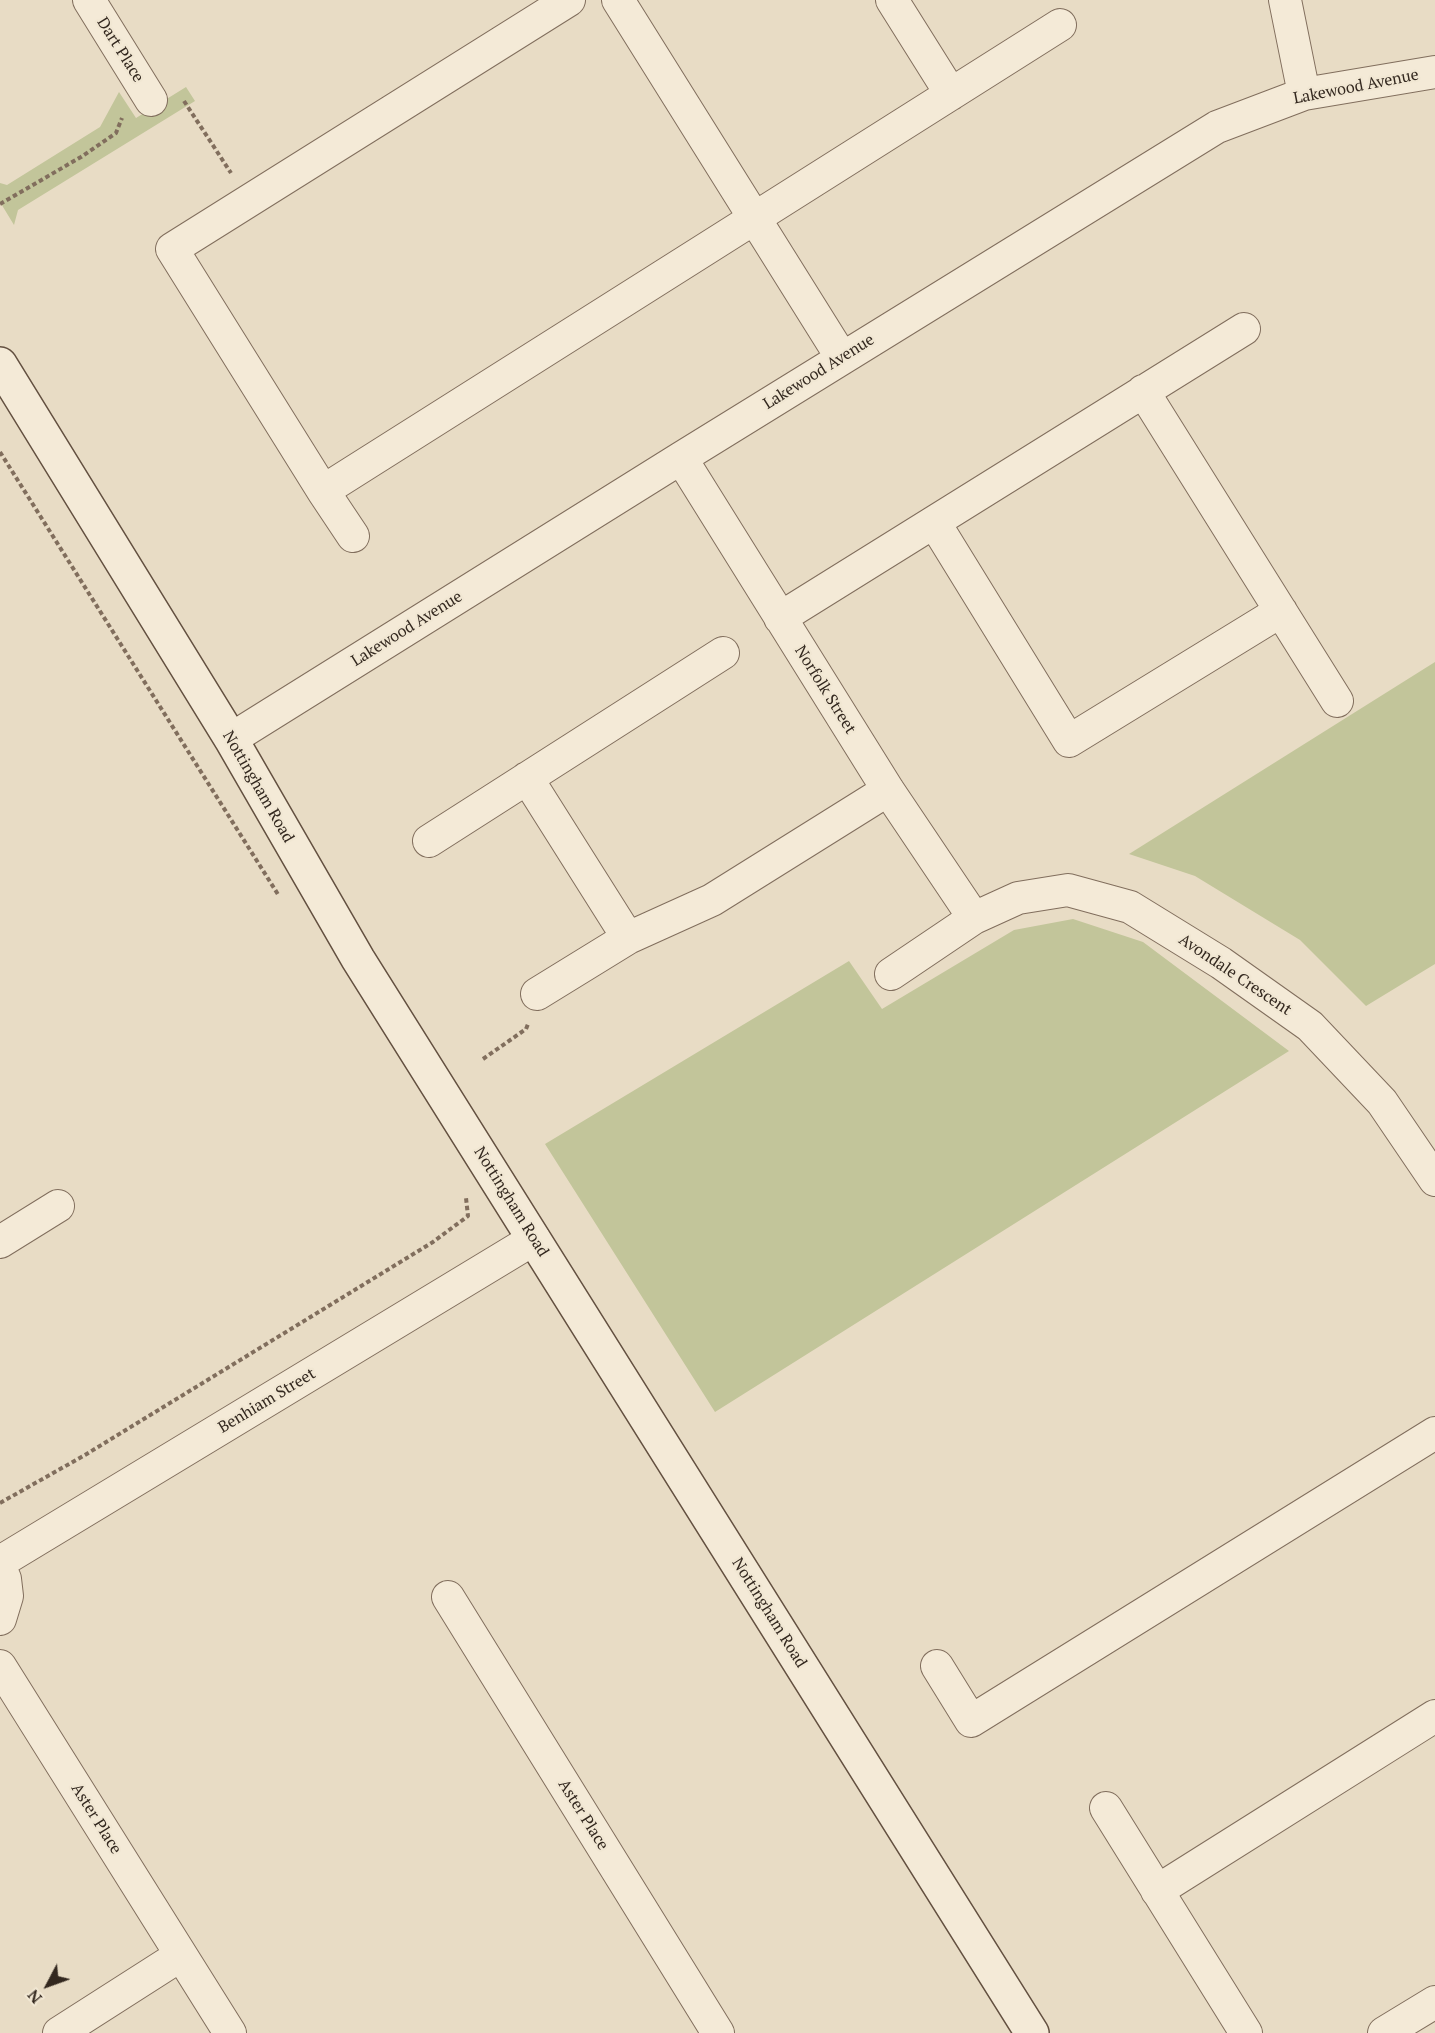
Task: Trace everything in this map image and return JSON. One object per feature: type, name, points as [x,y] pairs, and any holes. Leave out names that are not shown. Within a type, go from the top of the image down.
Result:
[{"type":"street","points":[[353,536],[171,249],[569,0]]},
{"type":"street","points":[[618,0],[842,358]]},
{"type":"street","points":[[892,0],[951,94]]},
{"type":"street","points":[[1285,0],[1304,94]]},
{"type":"street","name":"Dart Place","points":[[93,2],[151,99]]},
{"type":"street","points":[[323,491],[1060,25]]},
{"type":"street","name":"Lakewood Avenue","points":[[231,739],[1217,127],[1304,94],[1435,72]]},
{"type":"street","points":[[780,618],[1244,329]]},
{"type":"street","name":"Nottingham Road","points":[[0,364],[231,739],[358,959],[1032,2033]]},
{"type":"street","points":[[1143,391],[1337,701]]},
{"type":"street","name":"Norfolk Street","points":[[681,458],[888,790],[974,918]]},
{"type":"street","points":[[934,522],[1069,741],[1281,612]]},
{"type":"street","points":[[429,841],[723,653]]},
{"type":"street","points":[[527,778],[628,938]]},
{"type":"street","points":[[537,994],[628,938],[712,900],[888,790]]},
{"type":"street","name":"Avondale Crescent","points":[[891,974],[974,918],[1018,898],[1068,890],[1130,907],[1221,963],[1310,1026],[1382,1102],[1435,1180]]},
{"type":"street","points":[[0,1242],[58,1206]]},
{"type":"street","name":"Benhiam Street","points":[[0,1562],[534,1239]]},
{"type":"street","points":[[937,1666],[971,1721],[1435,1432]]},
{"type":"street","points":[[0,1567],[5,1579],[7,1596],[0,1619]]},
{"type":"street","name":"Aster Place","points":[[448,1597],[718,2033]]},
{"type":"street","name":"Aster Place","points":[[0,1666],[230,2033]]},
{"type":"street","points":[[1157,1891],[1435,1716]]},
{"type":"street","points":[[1106,1808],[1245,2033]]},
{"type":"street","points":[[59,2033],[181,1955]]},
{"type":"street","points":[[1384,2033],[1435,2002]]},
{"type":"path","points":[[0,204],[81,157],[117,133],[126,108],[135,100],[151,99],[173,85],[249,200]]},
{"type":"path","points":[[0,452],[282,902]]},
{"type":"path","points":[[483,1059],[526,1029],[537,994]]},
{"type":"path","points":[[0,1503],[86,1455],[433,1242],[468,1216],[465,1196]]},
{"type":"green space","points":[[186,87],[195,101],[18,210],[14,225],[0,202],[0,183],[7,185],[100,127],[119,92],[136,118]]},
{"type":"green space","points":[[1435,662],[1435,964],[1366,1006],[1300,940],[1195,876],[1129,854]]},
{"type":"green space","points":[[1073,919],[1143,942],[1289,1051],[715,1412],[545,1144],[849,961],[882,1009],[1014,930]]}]
